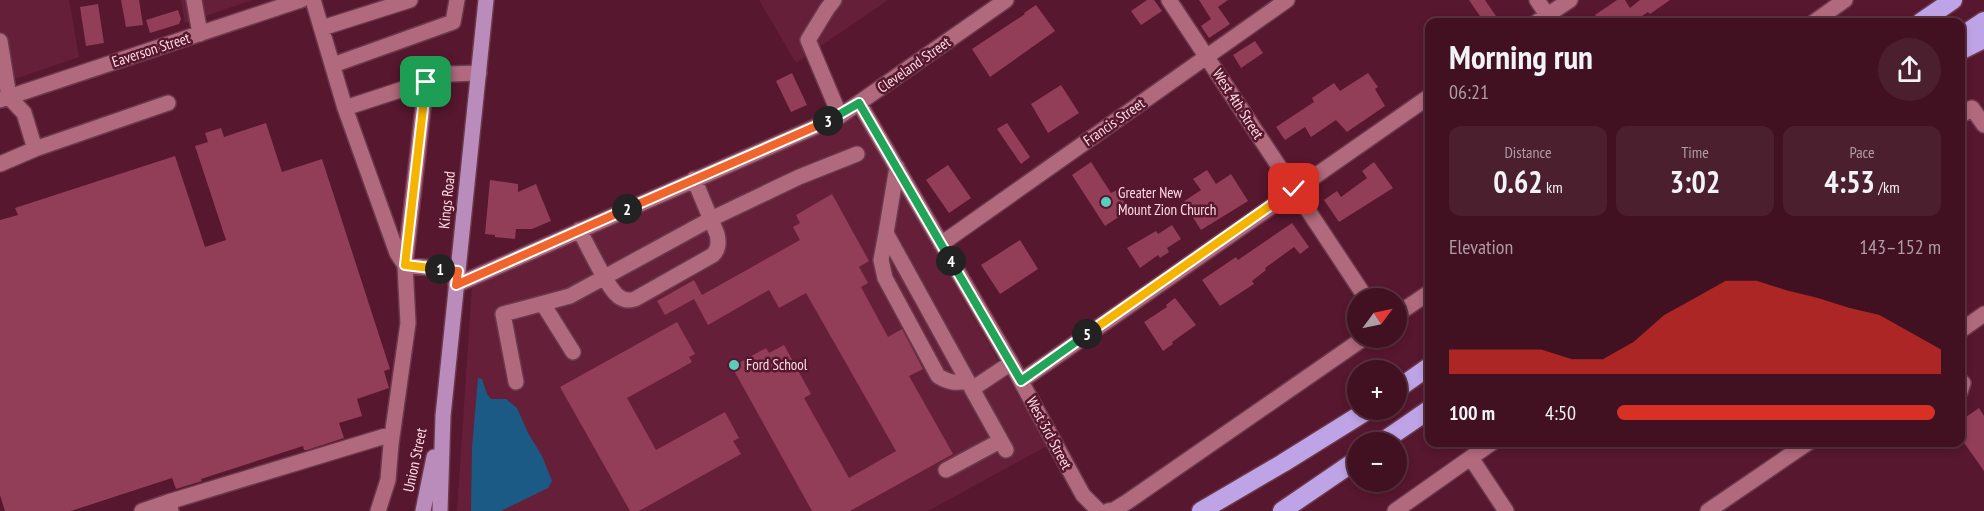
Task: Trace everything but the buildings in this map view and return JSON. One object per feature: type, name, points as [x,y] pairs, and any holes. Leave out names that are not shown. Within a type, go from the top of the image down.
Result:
[{"type":"highway","points":[[1927,18],[1953,0]]},
{"type":"highway","points":[[1965,34],[1984,21]]},
{"type":"highway","points":[[1965,48],[1984,39]]},
{"type":"highway","points":[[1407,382],[1425,370]]},
{"type":"highway","points":[[1397,432],[1425,412]]},
{"type":"highway","points":[[1201,511],[1352,420]]},
{"type":"highway","points":[[1282,511],[1347,467]]},
{"type":"main road","name":"Kings Road","points":[[440,511],[443,416],[486,0]]},
{"type":"main road","name":"Union Street","points":[[423,511],[443,416]]},
{"type":"street","points":[[194,0],[200,34]]},
{"type":"street","name":"Eaverson Street","points":[[5,98],[301,0]]},
{"type":"street","points":[[313,0],[345,108],[397,253],[405,265],[457,278]]},
{"type":"street","points":[[322,28],[410,0]]},
{"type":"street","points":[[333,65],[453,22],[457,0]]},
{"type":"street","name":"Cleveland Street","points":[[457,278],[579,230],[840,116],[1006,0]]},
{"type":"street","name":"West 4th Street","points":[[1169,0],[1359,288]]},
{"type":"street","name":"Francis Street","points":[[941,244],[1287,0]]},
{"type":"street","points":[[1536,0],[1544,18]]},
{"type":"street","points":[[1548,18],[1570,0]]},
{"type":"street","points":[[1820,18],[1845,0]]},
{"type":"street","points":[[828,3],[808,40],[840,116]]},
{"type":"street","points":[[0,41],[5,98],[24,113],[35,149]]},
{"type":"street","points":[[345,108],[449,74],[479,73]]},
{"type":"street","points":[[378,511],[388,480],[392,434],[408,323],[405,265],[426,82]]},
{"type":"street","points":[[1021,381],[1425,99]]},
{"type":"street","points":[[0,164],[35,149],[168,103]]},
{"type":"street","name":"West 3rd Street","points":[[859,103],[1011,363],[1083,495],[1099,511]]},
{"type":"street","points":[[1966,112],[1984,125]]},
{"type":"street","points":[[516,382],[503,314],[570,297],[711,219],[799,177],[857,154]]},
{"type":"street","points":[[897,167],[881,260],[885,278],[938,376],[948,382],[969,385],[1011,363]]},
{"type":"street","points":[[579,230],[604,277],[616,294],[630,301],[635,299],[717,251],[719,242],[694,179]]},
{"type":"street","points":[[886,233],[1003,445],[946,470]]},
{"type":"street","points":[[1407,308],[1425,295]]},
{"type":"street","points":[[543,304],[573,352]]},
{"type":"street","points":[[1965,327],[1984,314]]},
{"type":"street","points":[[1108,511],[1127,502],[1350,348]]},
{"type":"street","points":[[142,511],[170,507],[392,434]]},
{"type":"street","points":[[1395,511],[1486,447]]},
{"type":"street","points":[[1708,511],[1802,447]]},
{"type":"street","points":[[1472,458],[1506,511]]},
{"type":"shaded area","points":[[0,0],[69,0],[79,57],[0,84]]},
{"type":"shaded area","points":[[181,0],[253,0],[185,23]]},
{"type":"shaded area","points":[[759,0],[888,0],[796,63]]},
{"type":"shaded area","name":"Ford School","points":[[855,117],[871,139],[1047,446],[928,511],[457,511],[472,285]]},
{"type":"water","points":[[478,378],[482,379],[491,399],[506,399],[517,408],[552,481],[548,488],[501,511],[471,511],[472,448]]},
{"type":"place","name":"Greater New Mount Zion Church","points":[[1106,202]]},
{"type":"place","name":"Ford School","points":[[734,365]]},
{"type":"route","points":[[426,82],[405,265],[458,271],[456,285],[810,130],[840,116],[859,103],[1021,381],[1294,189]]}]
